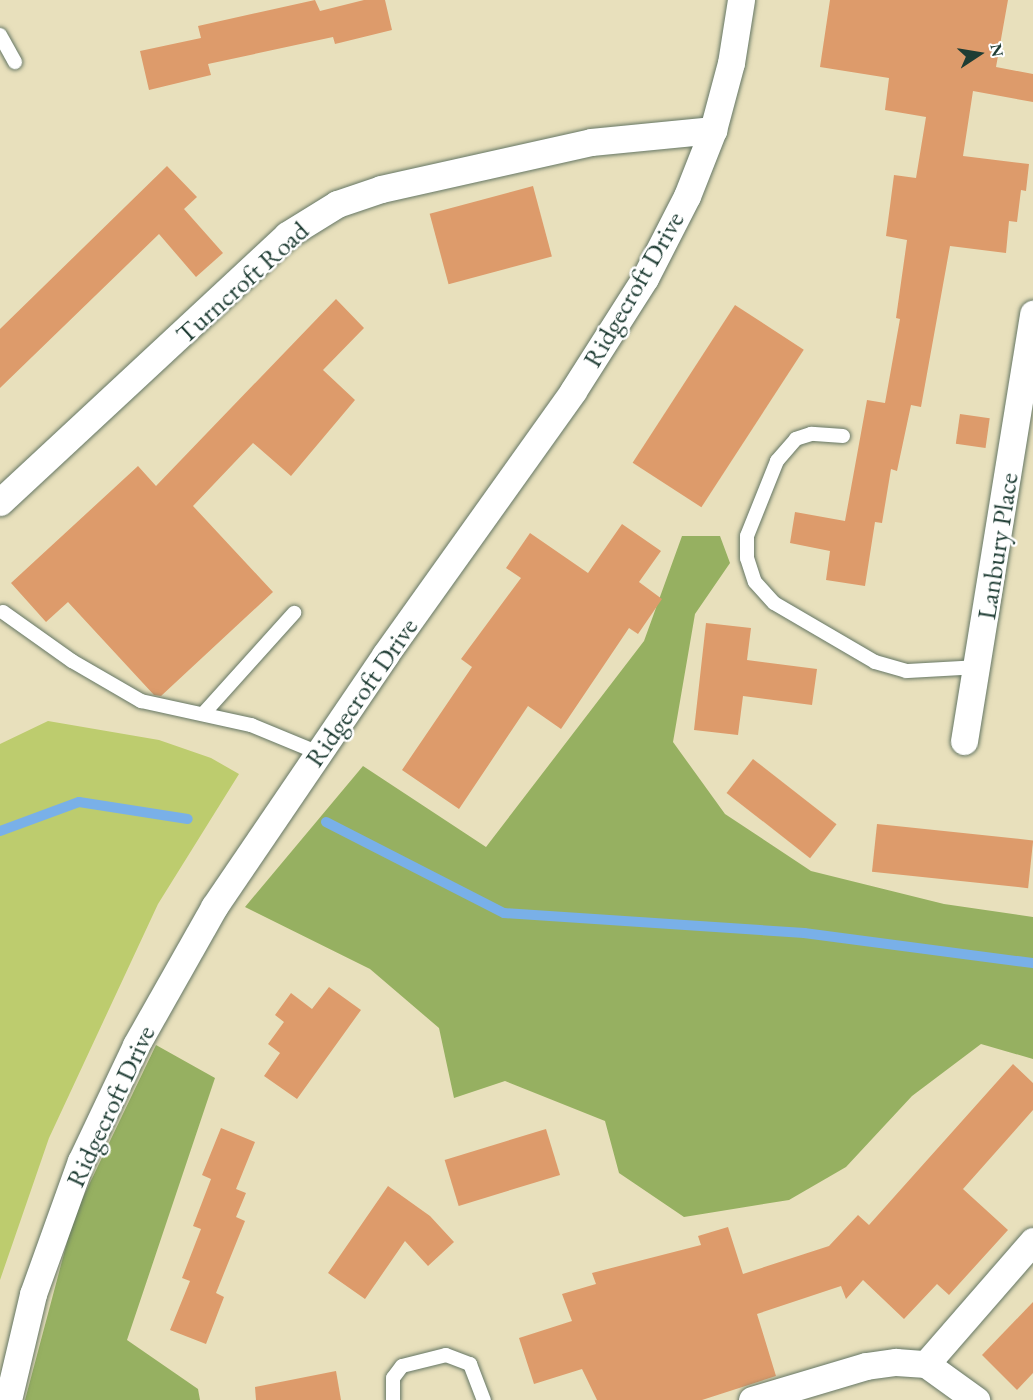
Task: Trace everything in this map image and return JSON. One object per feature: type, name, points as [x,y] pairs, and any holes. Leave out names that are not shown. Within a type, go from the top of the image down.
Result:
[{"type":"street","name":"Ridgecroft Drive","points":[[8,1400],[33,1294],[81,1161],[136,1045],[214,907],[573,391],[633,297],[687,196],[713,130],[732,63],[741,0]]},
{"type":"street","name":"Turncroft Road","points":[[0,502],[287,235],[336,204],[381,189],[591,142],[713,130]]},
{"type":"street","name":"Lanbury Place","points":[[964,741],[1033,314]]},
{"type":"street","points":[[926,1364],[1033,1241]]},
{"type":"street","points":[[752,1400],[866,1366],[926,1364],[976,1400]]},
{"type":"lane","points":[[0,35],[15,62]]},
{"type":"lane","points":[[843,436],[811,434],[796,439],[777,461],[747,536],[747,558],[755,582],[774,603],[875,662],[906,671],[977,667]]},
{"type":"lane","points":[[3,612],[72,661],[141,700],[251,725],[319,753]]},
{"type":"lane","points":[[204,713],[294,613]]},
{"type":"lane","points":[[393,1400],[393,1378],[402,1366],[446,1355],[470,1364],[484,1400]]},
{"type":"green space","points":[[682,536],[720,536],[730,563],[695,614],[673,742],[725,814],[811,871],[944,904],[1033,917],[1033,1059],[981,1044],[912,1096],[846,1167],[789,1200],[684,1217],[619,1173],[605,1121],[505,1081],[454,1098],[439,1028],[370,969],[245,907],[363,766],[486,847],[644,641]]},
{"type":"green space","points":[[48,721],[159,740],[211,758],[239,774],[158,904],[49,1138],[0,1280],[0,744]]},
{"type":"green space","points":[[156,1045],[215,1078],[127,1340],[198,1389],[200,1400],[25,1400],[74,1216]]},
{"type":"building","points":[[315,0],[320,11],[364,0],[385,0],[392,30],[335,44],[333,37],[208,64],[211,75],[149,90],[140,51],[201,38],[198,26]]},
{"type":"building","points":[[830,0],[1008,0],[996,67],[1033,74],[1033,102],[973,91],[963,156],[1029,164],[1026,191],[1021,190],[1017,222],[1009,221],[1006,253],[950,246],[921,407],[911,405],[897,471],[891,469],[882,523],[875,522],[865,586],[826,580],[830,551],[790,543],[795,512],[845,521],[867,400],[885,403],[900,319],[896,318],[907,240],[886,236],[894,175],[916,178],[926,117],[885,110],[889,78],[820,67]]},
{"type":"building","points":[[167,166],[197,197],[184,209],[223,253],[196,277],[159,234],[0,388],[0,329]]},
{"type":"building","points":[[533,186],[552,257],[449,284],[430,214]]},
{"type":"building","points":[[336,299],[364,328],[323,370],[355,400],[291,476],[253,443],[193,506],[273,592],[161,696],[154,695],[68,602],[46,622],[11,583],[138,466],[156,486]]},
{"type":"building","points":[[735,305],[804,350],[701,507],[633,463]]},
{"type":"building","points":[[960,414],[990,418],[986,448],[956,444]]},
{"type":"building","points":[[622,524],[661,551],[639,582],[662,599],[638,634],[629,628],[561,729],[528,706],[459,809],[402,770],[472,667],[461,659],[521,578],[506,568],[530,533],[588,573]]},
{"type":"building","points":[[706,623],[751,628],[747,660],[817,669],[812,705],[743,696],[738,735],[694,730]]},
{"type":"building","points":[[753,759],[837,824],[810,858],[727,793]]},
{"type":"building","points":[[877,824],[1033,840],[1028,888],[872,872]]},
{"type":"building","points":[[329,987],[361,1010],[297,1099],[264,1076],[280,1053],[268,1044],[284,1022],[275,1015],[291,993],[312,1009]]},
{"type":"building","points":[[1013,1064],[1033,1083],[1033,1110],[963,1189],[1008,1230],[949,1295],[937,1284],[904,1319],[863,1280],[846,1299],[841,1286],[757,1314],[776,1376],[702,1400],[597,1400],[582,1369],[534,1384],[519,1338],[572,1321],[562,1294],[596,1284],[592,1273],[701,1245],[698,1236],[728,1227],[743,1274],[829,1246],[858,1215],[869,1225]]},
{"type":"building","points":[[221,1128],[255,1142],[236,1189],[246,1193],[236,1217],[245,1221],[216,1293],[224,1297],[206,1344],[170,1330],[190,1281],[182,1278],[201,1229],[193,1226],[211,1179],[202,1175]]},
{"type":"building","points":[[546,1129],[560,1175],[459,1206],[445,1160]]},
{"type":"building","points":[[388,1186],[430,1216],[454,1242],[428,1266],[405,1241],[365,1299],[328,1273]]},
{"type":"building","points":[[1033,1302],[1033,1373],[1017,1390],[982,1355]]},
{"type":"building","points":[[336,1371],[341,1400],[256,1400],[255,1387]]},
{"type":"waterway","points":[[0,831],[79,802],[188,819]]},
{"type":"waterway","points":[[326,822],[504,913],[804,933],[1033,963]]}]
